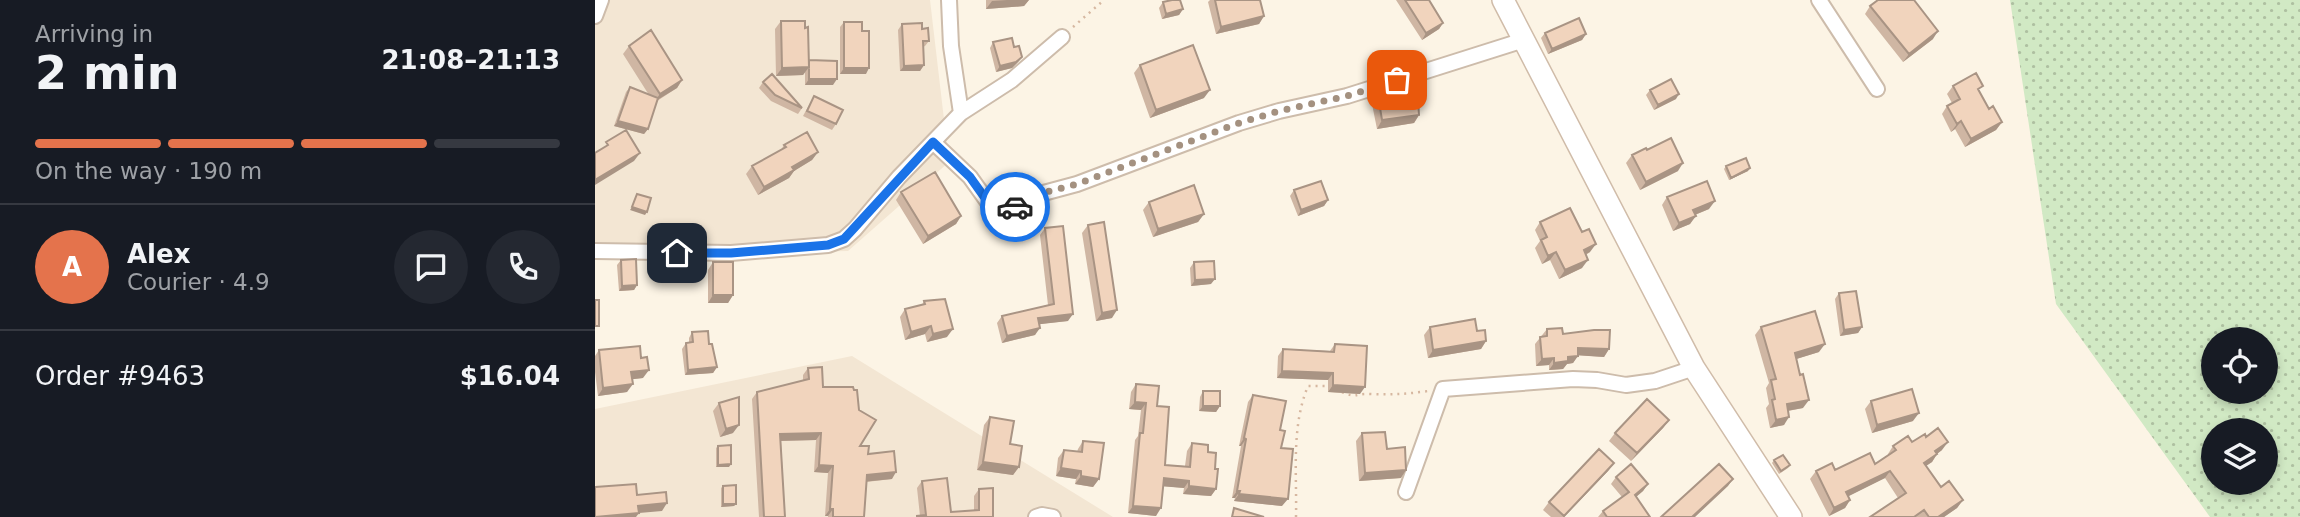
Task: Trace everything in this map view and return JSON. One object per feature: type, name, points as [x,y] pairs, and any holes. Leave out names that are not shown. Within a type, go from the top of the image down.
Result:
[{"type":"street","points":[[595,16],[601,0]]},
{"type":"street","points":[[949,0],[951,46],[961,113]]},
{"type":"street","points":[[1503,0],[1695,368],[1791,517]]},
{"type":"street","points":[[1819,0],[1877,89]]},
{"type":"street","points":[[595,251],[731,253],[828,245],[844,239],[961,113],[1012,80],[1062,37]]},
{"type":"street","points":[[933,142],[970,177],[990,205],[999,209],[1010,209],[1035,195],[1077,184],[1239,123],[1347,96],[1524,40]]},
{"type":"street","points":[[1406,492],[1443,389],[1573,379],[1626,385],[1655,381],[1695,368]]},
{"type":"street","points":[[1036,517],[1053,517]]},
{"type":"path","points":[[1062,37],[1104,0]]},
{"type":"path","points":[[1296,517],[1297,422],[1308,386],[1326,385],[1353,397],[1366,394],[1404,395],[1443,389]]},
{"type":"shaded area","points":[[595,0],[930,0],[949,162],[848,251],[595,257]]},
{"type":"shaded area","points":[[852,356],[1113,517],[595,517],[595,409]]},
{"type":"green space","points":[[2010,0],[2300,0],[2300,517],[2210,517],[2056,304]]},
{"type":"building","points":[[1180,0],[1183,9],[1166,14],[1163,2]]},
{"type":"building","points":[[1215,0],[1260,0],[1264,16],[1221,27]]},
{"type":"building","points":[[1405,0],[1429,0],[1443,23],[1426,33]]},
{"type":"building","points":[[1878,0],[1914,0],[1938,31],[1909,54],[1870,6]]},
{"type":"building","points":[[1579,18],[1586,34],[1552,49],[1545,33]]},
{"type":"building","points":[[781,21],[805,21],[805,28],[808,27],[809,67],[782,68]]},
{"type":"building","points":[[844,22],[862,22],[862,31],[869,31],[869,68],[844,68]]},
{"type":"building","points":[[922,23],[922,29],[928,28],[929,41],[923,41],[924,65],[904,66],[902,24]]},
{"type":"building","points":[[651,30],[682,80],[660,94],[629,46]]},
{"type":"building","points":[[1012,38],[1014,47],[1019,46],[1022,57],[1016,62],[1000,66],[993,42]]},
{"type":"building","points":[[1193,45],[1210,90],[1156,110],[1140,65]]},
{"type":"building","points":[[809,60],[837,61],[837,79],[809,79]]},
{"type":"building","points":[[1976,73],[1983,86],[1978,89],[1989,109],[1993,106],[2002,122],[1971,139],[1961,121],[1957,124],[1947,106],[1960,99],[1953,86]]},
{"type":"building","points":[[772,74],[802,108],[775,95],[763,82]]},
{"type":"building","points":[[1671,79],[1679,94],[1658,105],[1650,90]]},
{"type":"building","points":[[1397,85],[1401,91],[1420,88],[1422,99],[1418,100],[1419,115],[1382,120],[1378,96]]},
{"type":"building","points":[[630,87],[658,98],[648,129],[618,121]]},
{"type":"building","points":[[814,96],[843,110],[836,124],[807,111]]},
{"type":"building","points":[[626,130],[640,153],[595,180],[595,153],[608,145],[606,142]]},
{"type":"building","points":[[807,132],[818,152],[764,187],[752,166]]},
{"type":"building","points":[[1671,138],[1683,163],[1646,182],[1632,155]]},
{"type":"building","points":[[1746,158],[1750,168],[1731,178],[1726,166]]},
{"type":"building","points":[[935,172],[961,216],[928,236],[901,192]]},
{"type":"building","points":[[1321,181],[1328,200],[1301,210],[1294,190]]},
{"type":"building","points":[[1707,181],[1715,201],[1693,210],[1696,216],[1679,223],[1667,197]]},
{"type":"building","points":[[1194,185],[1204,214],[1158,229],[1149,202]]},
{"type":"building","points":[[637,194],[651,198],[647,212],[632,207]]},
{"type":"building","points":[[1570,208],[1582,232],[1589,229],[1596,244],[1584,250],[1588,260],[1565,270],[1556,252],[1548,256],[1541,240],[1547,237],[1540,222]]},
{"type":"building","points":[[1104,222],[1117,310],[1102,313],[1088,225]]},
{"type":"building","points":[[1063,226],[1073,314],[1038,318],[1040,328],[1007,336],[1002,316],[1054,304],[1045,228]]},
{"type":"building","points":[[636,259],[637,285],[622,286],[621,260]]},
{"type":"building","points":[[1214,261],[1215,279],[1195,280],[1194,262]]},
{"type":"building","points":[[713,262],[733,262],[733,295],[713,295]]},
{"type":"building","points":[[1856,291],[1862,327],[1844,330],[1839,293]]},
{"type":"building","points":[[945,299],[953,329],[933,334],[931,326],[911,332],[905,309],[925,304],[924,301]]},
{"type":"building","points":[[595,300],[599,300],[599,326],[595,326]]},
{"type":"building","points":[[1815,311],[1825,344],[1795,353],[1809,400],[1787,404],[1789,417],[1776,420],[1771,380],[1776,379],[1761,327]]},
{"type":"building","points":[[1475,319],[1477,331],[1485,330],[1486,341],[1433,350],[1430,327]]},
{"type":"building","points":[[1562,328],[1563,334],[1610,330],[1609,349],[1578,348],[1578,356],[1568,357],[1568,361],[1554,363],[1554,358],[1542,359],[1540,337],[1547,336],[1547,329]]},
{"type":"building","points":[[708,331],[709,344],[712,344],[717,367],[688,370],[686,343],[693,342],[692,332]]},
{"type":"building","points":[[1335,344],[1367,346],[1365,387],[1333,385],[1333,373],[1282,371],[1283,349],[1334,352]]},
{"type":"building","points":[[640,346],[641,358],[647,357],[649,370],[631,372],[633,384],[603,388],[599,350]]},
{"type":"building","points":[[822,367],[823,387],[853,387],[857,390],[859,410],[876,420],[860,446],[869,446],[868,454],[894,451],[896,472],[867,475],[864,517],[833,517],[833,509],[830,509],[833,466],[819,465],[821,433],[780,434],[785,517],[764,517],[757,392],[809,379],[808,368]]},
{"type":"building","points":[[1136,384],[1159,386],[1157,406],[1169,407],[1165,465],[1190,467],[1192,443],[1208,445],[1208,452],[1216,453],[1216,489],[1189,486],[1189,481],[1164,478],[1161,508],[1133,506],[1140,433],[1143,433],[1146,403],[1135,402]]},
{"type":"building","points":[[1912,389],[1919,413],[1877,425],[1871,401]]},
{"type":"building","points":[[1203,391],[1220,391],[1220,406],[1203,406]]},
{"type":"building","points":[[1253,395],[1286,401],[1280,430],[1285,431],[1281,448],[1293,449],[1288,499],[1239,494],[1240,491],[1237,491]]},
{"type":"building","points":[[739,397],[739,425],[726,429],[719,403]]},
{"type":"building","points":[[1647,399],[1669,420],[1637,453],[1615,433]]},
{"type":"building","points":[[990,417],[1014,421],[1010,444],[1022,446],[1019,467],[983,462]]},
{"type":"building","points":[[1938,428],[1948,442],[1924,463],[1941,487],[1949,481],[1963,500],[1938,517],[1929,517],[1924,510],[1914,517],[1870,517],[1906,493],[1890,471],[1846,492],[1850,500],[1834,508],[1816,471],[1832,463],[1835,470],[1870,453],[1875,464],[1896,450],[1893,446],[1908,436],[1912,442],[1925,434],[1926,437]]},
{"type":"building","points":[[1385,432],[1387,449],[1405,447],[1406,470],[1365,473],[1362,433]]},
{"type":"building","points":[[1083,441],[1104,443],[1099,479],[1081,476],[1081,471],[1061,468],[1064,450],[1082,452]]},
{"type":"building","points":[[731,445],[731,464],[718,465],[718,446]]},
{"type":"building","points":[[1599,449],[1614,463],[1564,516],[1549,502]]},
{"type":"building","points":[[1783,455],[1790,465],[1781,471],[1774,460]]},
{"type":"building","points":[[1631,464],[1648,484],[1635,495],[1650,517],[1607,517],[1603,511],[1629,492],[1616,477]]},
{"type":"building","points":[[1719,464],[1733,479],[1692,517],[1661,517]]},
{"type":"building","points":[[947,478],[951,512],[979,510],[979,489],[993,488],[993,517],[917,517],[926,515],[922,481]]},
{"type":"building","points":[[636,484],[637,495],[666,492],[667,503],[638,506],[639,513],[595,517],[595,487]]},
{"type":"building","points":[[736,485],[736,504],[723,504],[723,486]]},
{"type":"building","points":[[1234,508],[1264,517],[1232,517]]},
{"type":"way so far","points":[[1015,207],[1035,195],[1077,184],[1239,123],[1347,96],[1397,80]]},
{"type":"route","points":[[677,253],[731,253],[828,245],[844,239],[933,142],[970,177],[990,205],[999,209],[1015,207]]}]
